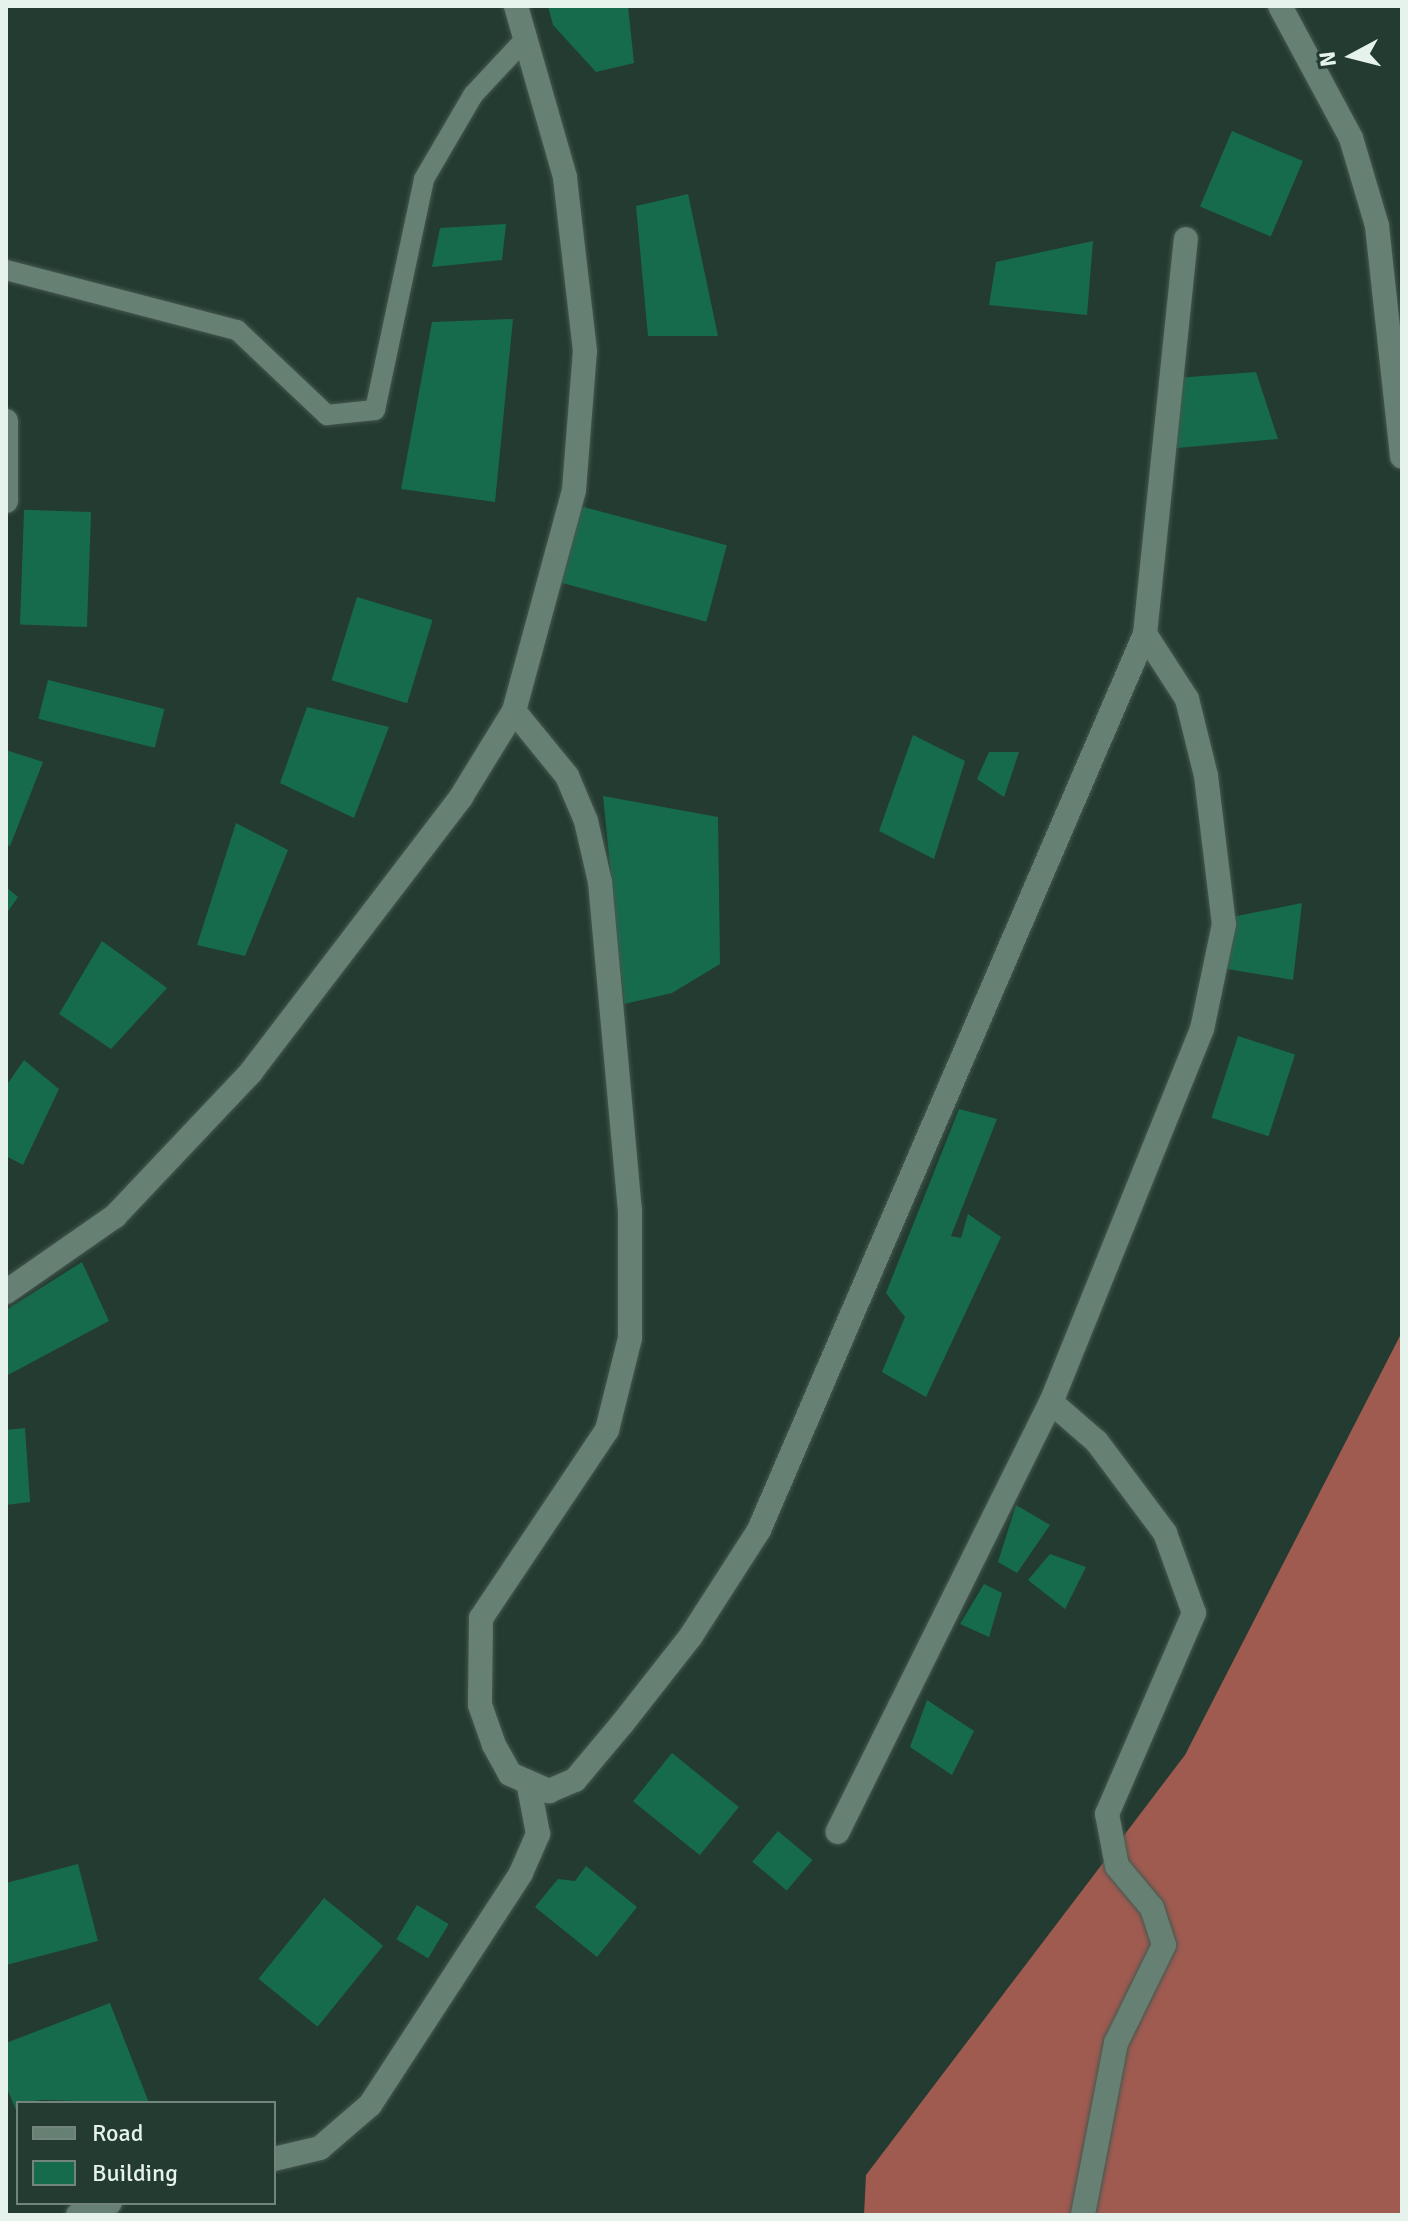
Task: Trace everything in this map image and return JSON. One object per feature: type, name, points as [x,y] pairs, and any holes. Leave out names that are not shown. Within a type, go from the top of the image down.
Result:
[{"type":"street","points":[[6,1292],[115,1216],[251,1072],[461,797],[514,711],[574,490],[585,351],[568,193],[516,6]]},
{"type":"street","points":[[1280,6],[1351,138],[1377,226],[1402,457]]},
{"type":"street","points":[[514,711],[567,776],[586,821],[601,897],[630,1210],[630,1338],[607,1430],[481,1618],[480,1705],[510,1774],[529,1787],[549,1791],[575,1780],[691,1636],[759,1530],[1145,634],[1186,239]]},
{"type":"street","points":[[6,421],[6,501]]},
{"type":"street","points":[[838,1832],[1051,1402],[1202,1029],[1224,924],[1206,776],[1187,699],[1145,634]]},
{"type":"street","points":[[1051,1402],[1097,1442],[1165,1533],[1194,1613],[1107,1814],[1117,1866],[1152,1908],[1164,1945],[1116,2043],[1083,2215]]},
{"type":"street","points":[[276,2159],[320,2148],[370,2105],[521,1873],[538,1834],[529,1787]]},
{"type":"street","points":[[78,2215],[105,2205]]},
{"type":"lane","points":[[6,270],[237,330],[327,415],[375,410],[424,179],[473,95],[527,37]]},
{"type":"shaded area","points":[[1402,1332],[1402,2215],[864,2215],[866,2175],[1185,1755]]},
{"type":"building","points":[[548,6],[628,6],[634,63],[596,72],[553,25]]},
{"type":"building","points":[[1232,131],[1303,161],[1271,237],[1200,206]]},
{"type":"building","points":[[688,194],[718,336],[648,336],[636,206]]},
{"type":"building","points":[[506,224],[502,260],[432,267],[440,228]]},
{"type":"building","points":[[1093,241],[1087,315],[989,305],[996,262]]},
{"type":"building","points":[[513,319],[495,502],[401,489],[432,322]]},
{"type":"building","points":[[1256,372],[1278,439],[1177,448],[1176,378]]},
{"type":"building","points":[[580,506],[727,545],[706,622],[560,582]]},
{"type":"building","points":[[24,510],[91,512],[87,627],[20,625]]},
{"type":"building","points":[[357,597],[433,620],[407,703],[332,680]]},
{"type":"building","points":[[48,680],[164,709],[155,748],[38,719]]},
{"type":"building","points":[[307,707],[389,727],[354,818],[280,783]]},
{"type":"building","points":[[913,735],[965,761],[934,859],[879,831]]},
{"type":"building","points":[[6,750],[43,762],[10,846],[6,845]]},
{"type":"building","points":[[989,752],[1019,752],[1004,797],[977,779]]},
{"type":"building","points":[[603,796],[718,817],[720,964],[672,993],[624,1004]]},
{"type":"building","points":[[236,823],[288,850],[245,956],[197,945]]},
{"type":"building","points":[[6,887],[18,897],[6,914]]},
{"type":"building","points":[[1302,903],[1293,980],[1222,968],[1227,918]]},
{"type":"building","points":[[102,941],[167,988],[111,1049],[59,1014]]},
{"type":"building","points":[[1238,1036],[1295,1055],[1268,1136],[1211,1118]]},
{"type":"building","points":[[24,1060],[59,1089],[23,1165],[6,1156],[6,1086]]},
{"type":"building","points":[[959,1109],[997,1119],[951,1236],[961,1238],[968,1214],[1001,1237],[926,1397],[882,1372],[905,1317],[886,1293]]},
{"type":"building","points":[[82,1262],[109,1321],[6,1376],[6,1310]]},
{"type":"building","points":[[25,1428],[30,1502],[6,1505],[6,1430]]},
{"type":"building","points":[[1016,1505],[1050,1525],[1017,1573],[998,1562]]},
{"type":"building","points":[[1050,1554],[1086,1567],[1065,1609],[1028,1580]]},
{"type":"building","points":[[984,1584],[1002,1593],[989,1637],[960,1624]]},
{"type":"building","points":[[927,1700],[974,1731],[952,1775],[910,1747]]},
{"type":"building","points":[[672,1753],[739,1807],[700,1855],[633,1801]]},
{"type":"building","points":[[778,1831],[812,1860],[787,1891],[752,1862]]},
{"type":"building","points":[[78,1864],[98,1941],[6,1965],[6,1883]]},
{"type":"building","points":[[586,1866],[637,1907],[597,1957],[535,1907],[558,1879],[575,1881]]},
{"type":"building","points":[[324,1898],[383,1946],[318,2027],[259,1979]]},
{"type":"building","points":[[417,1905],[449,1924],[428,1958],[396,1939]]},
{"type":"building","points":[[110,2003],[148,2101],[16,2101],[16,2110],[6,2086],[6,2043]]}]
